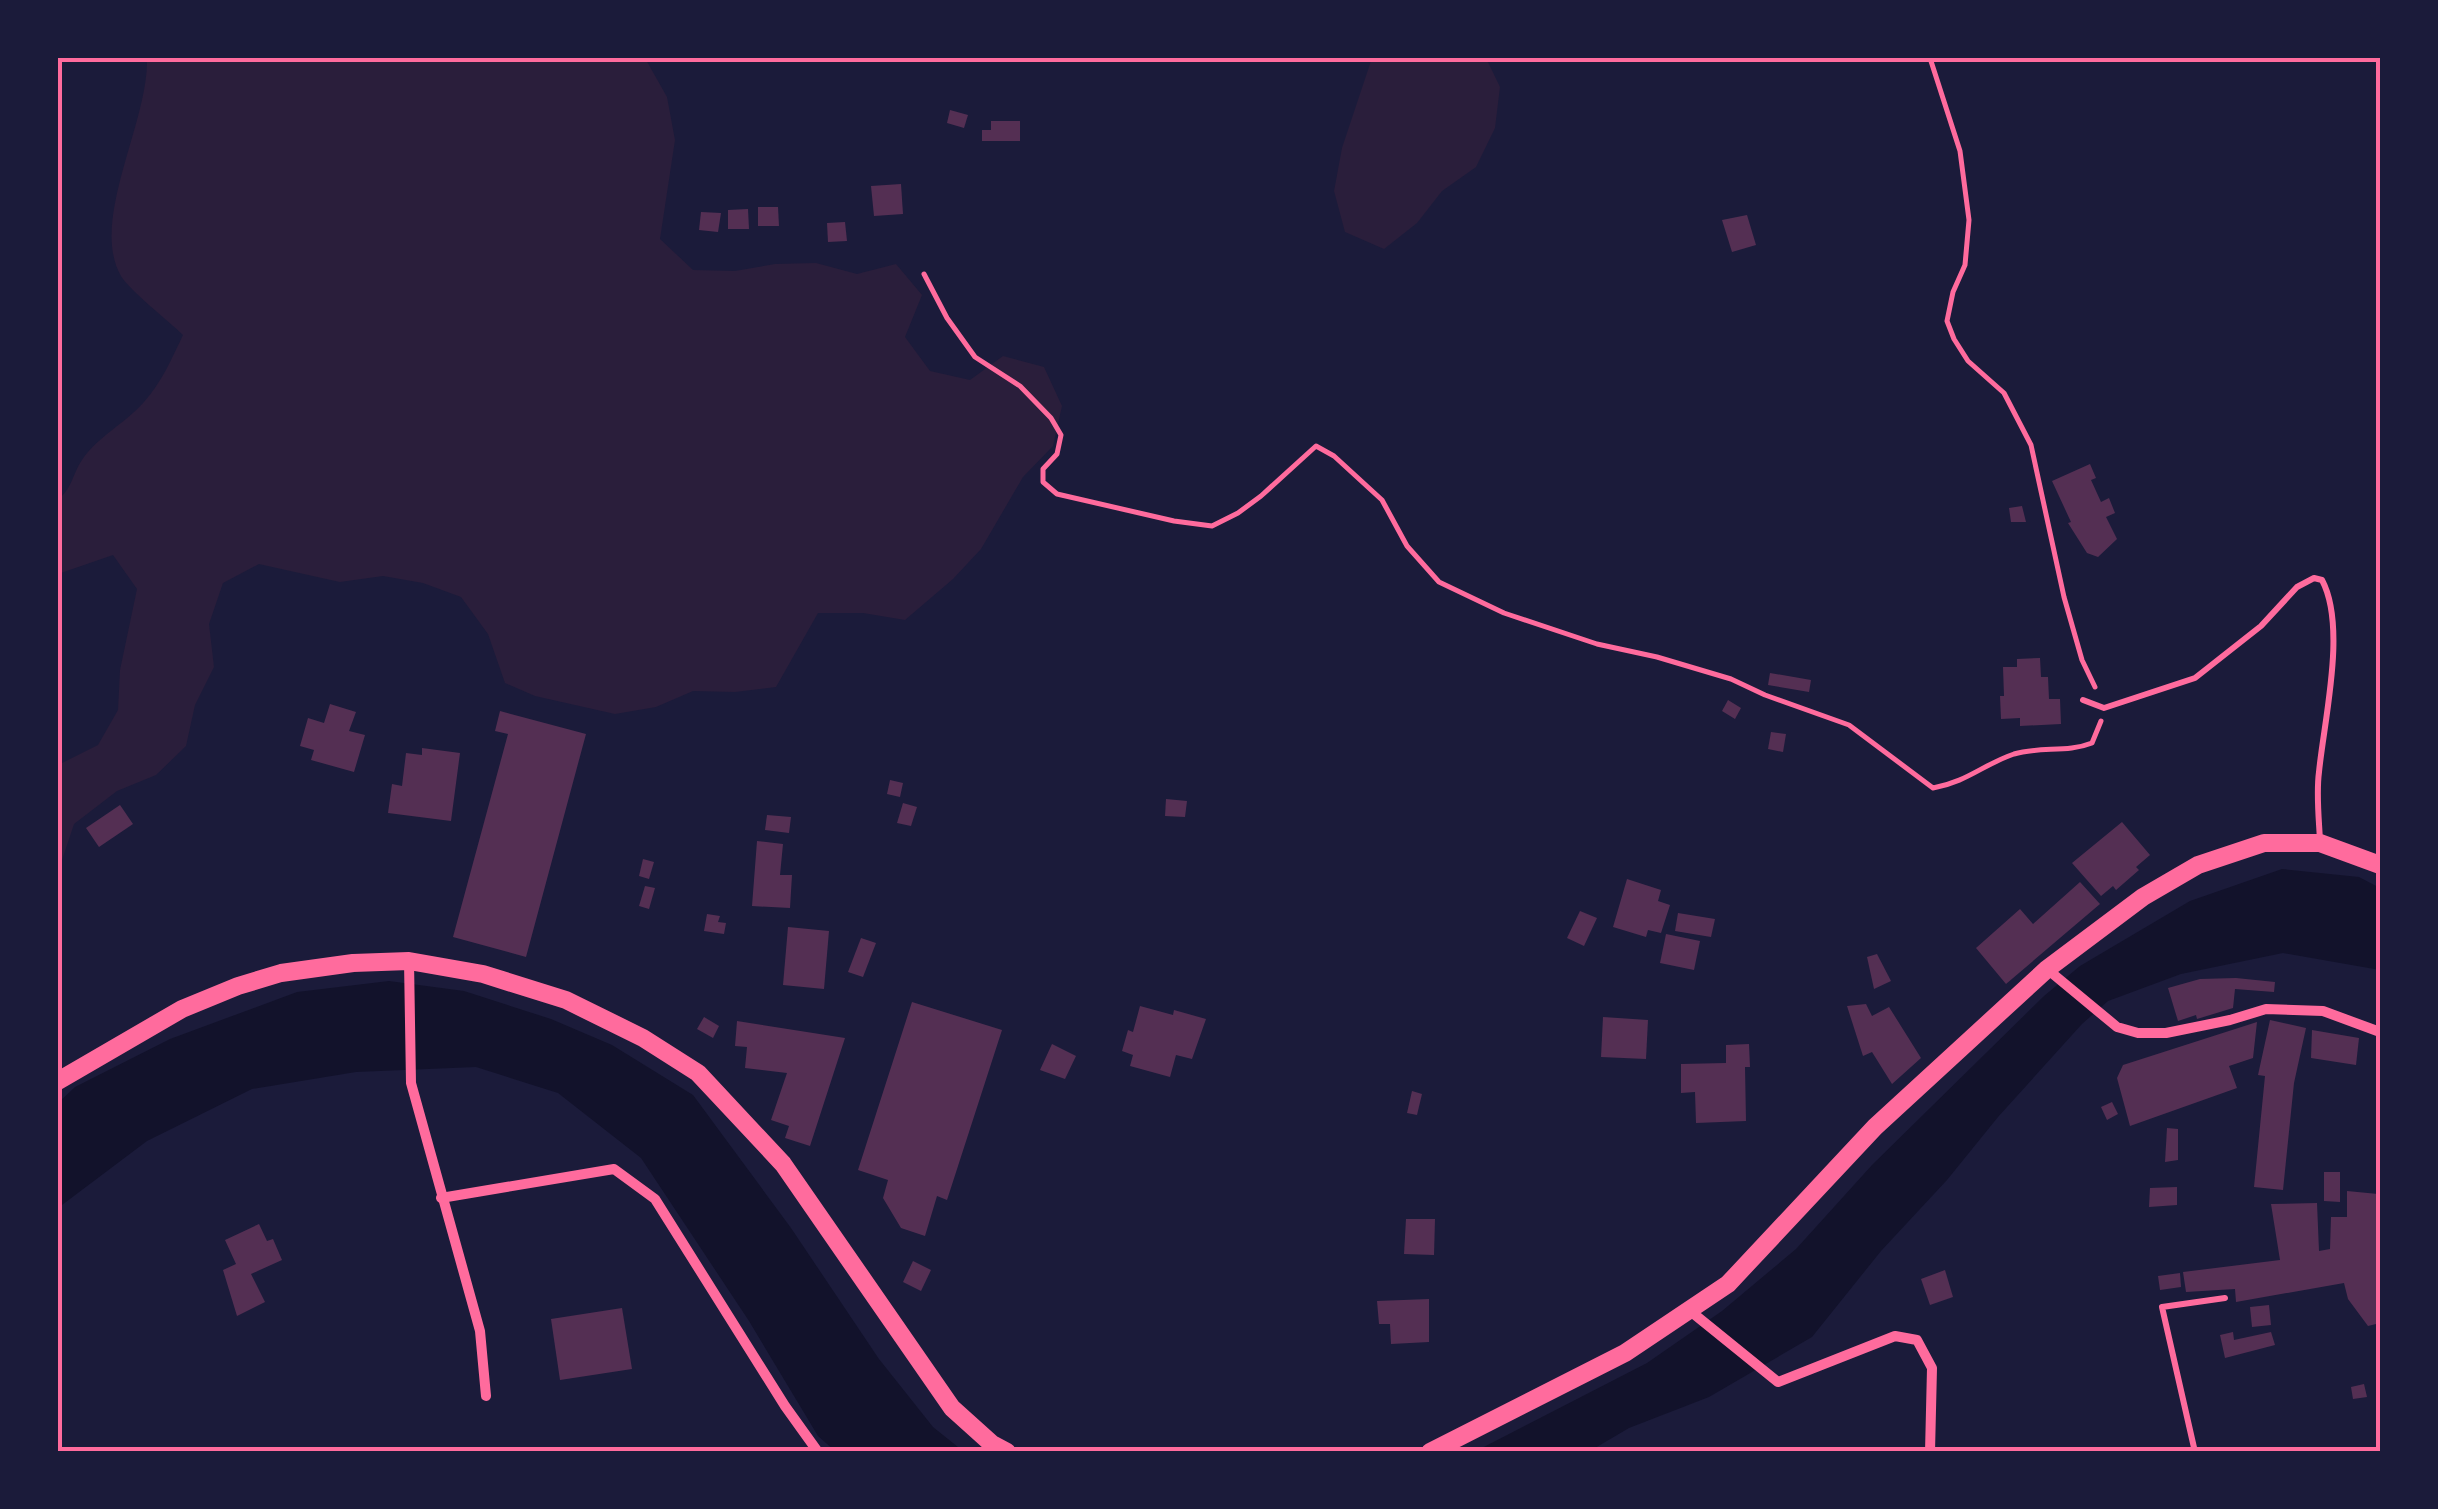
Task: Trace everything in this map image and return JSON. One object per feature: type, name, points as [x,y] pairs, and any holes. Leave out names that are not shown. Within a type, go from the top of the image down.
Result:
[{"type":"main road","points":[[1430,1452],[1696,1316],[1875,1127],[2143,897],[2198,865],[2264,843],[2320,843],[2365,856],[2380,865]]},
{"type":"main road","points":[[58,1081],[182,1009],[281,973],[353,963],[482,974],[566,1000],[643,1038],[698,1073],[783,1164],[952,1408],[992,1444],[1008,1452]]},
{"type":"street","points":[[410,968],[411,1082],[480,1331],[486,1396]]},
{"type":"street","points":[[2052,974],[2117,1027],[2138,1032],[2166,1033],[2266,1009],[2323,1011],[2380,1032]]},
{"type":"street","points":[[441,1198],[614,1170],[655,1200],[818,1452]]},
{"type":"street","points":[[1696,1316],[1778,1382],[1896,1336],[1917,1340],[1932,1368],[1930,1452]]},
{"type":"lane","points":[[2083,700],[2104,708],[2195,678],[2261,626],[2297,587],[2314,578],[2322,580],[2330,607],[2332,674],[2318,774],[2320,843]]},
{"type":"lane","points":[[2195,1452],[2162,1307],[2225,1298]]},
{"type":"path","points":[[924,274],[947,318],[975,356],[1020,386],[1051,418],[1061,435],[1057,454],[1043,469],[1043,482],[1057,494],[1212,526],[1238,514],[1316,446],[1334,456],[1382,500],[1407,546],[1439,582],[1504,613],[1596,644],[1731,679],[1849,725],[1933,788],[1958,784],[2013,754],[2074,750],[2092,743],[2104,708],[2082,660],[2064,597],[2030,445],[2004,393],[1968,360],[1947,321],[1953,292],[1965,264],[1969,220],[1960,151],[1930,58]]},
{"type":"shaded area","points":[[147,58],[645,58],[667,97],[675,140],[660,239],[693,270],[735,271],[775,264],[816,263],[857,274],[896,264],[922,295],[905,337],[930,371],[970,380],[1003,356],[1044,367],[1062,406],[1053,446],[1023,477],[981,549],[905,620],[863,613],[818,613],[776,687],[735,692],[693,691],[656,707],[615,714],[535,696],[505,683],[488,634],[461,597],[423,583],[383,576],[340,582],[259,564],[223,583],[209,624],[214,667],[195,705],[186,746],[156,775],[117,791],[74,824],[58,872],[58,765],[98,745],[118,710],[120,670],[137,589],[113,555],[58,574],[58,499],[89,451],[150,394],[183,335],[126,282],[113,253],[116,200],[139,111]]},
{"type":"shaded area","points":[[1372,58],[1486,58],[1500,87],[1495,128],[1476,167],[1442,191],[1417,223],[1384,249],[1345,232],[1334,191],[1342,148]]},
{"type":"shaded area","points":[[2282,869],[2359,877],[2380,888],[2380,970],[2283,953],[2181,974],[2108,1001],[2082,1024],[1998,1117],[1812,1337],[1709,1397],[1629,1428],[1590,1451],[1474,1452],[1647,1363],[1722,1311],[1796,1249],[1872,1165],[2044,996],[2080,966],[2190,901]]},
{"type":"shaded area","points":[[389,981],[464,991],[551,1019],[612,1045],[693,1095],[791,1228],[879,1359],[933,1427],[963,1451],[835,1451],[818,1436],[749,1321],[641,1158],[558,1093],[476,1067],[356,1072],[252,1089],[147,1141],[58,1208],[58,1103],[75,1087],[170,1039],[297,992]]},
{"type":"building","points":[[950,110],[968,115],[964,128],[947,123]]},
{"type":"building","points":[[991,121],[1020,121],[1020,141],[982,141],[982,130],[991,130]]},
{"type":"building","points":[[901,184],[903,214],[874,216],[871,186]]},
{"type":"building","points":[[758,207],[778,207],[779,226],[758,226]]},
{"type":"building","points":[[748,209],[749,229],[728,229],[728,210]]},
{"type":"building","points":[[701,212],[721,213],[718,232],[699,230]]},
{"type":"building","points":[[1747,215],[1756,245],[1732,252],[1722,220]]},
{"type":"building","points":[[845,222],[847,241],[828,242],[827,223]]},
{"type":"building","points":[[2090,464],[2096,478],[2091,480],[2101,502],[2109,498],[2115,513],[2106,517],[2117,539],[2098,557],[2087,553],[2068,523],[2071,522],[2052,481]]},
{"type":"building","points":[[2022,506],[2026,522],[2011,522],[2009,508]]},
{"type":"building","points":[[2040,658],[2041,677],[2048,677],[2049,699],[2060,699],[2061,724],[2020,726],[2020,718],[2001,719],[2003,667],[2017,667],[2017,659]]},
{"type":"building","points":[[1770,673],[1811,680],[1809,692],[1768,685]]},
{"type":"building","points":[[1728,700],[1741,708],[1735,719],[1722,711]]},
{"type":"building","points":[[330,704],[356,712],[349,731],[365,735],[354,772],[311,760],[314,750],[300,746],[308,718],[324,723]]},
{"type":"building","points":[[500,711],[586,734],[526,957],[453,937],[508,734],[495,731]]},
{"type":"building","points":[[1771,732],[1786,734],[1783,752],[1768,749]]},
{"type":"building","points":[[422,748],[460,753],[451,821],[388,813],[392,784],[402,786],[406,753],[422,755]]},
{"type":"building","points":[[890,780],[903,783],[900,797],[887,794]]},
{"type":"building","points":[[1166,799],[1187,801],[1185,817],[1165,816]]},
{"type":"building","points":[[903,803],[917,807],[911,826],[897,823]]},
{"type":"building","points":[[120,805],[133,824],[99,847],[86,828]]},
{"type":"building","points":[[767,815],[791,817],[789,833],[765,830]]},
{"type":"building","points":[[2122,822],[2150,855],[2116,890],[2113,886],[2101,896],[2072,863]]},
{"type":"building","points":[[757,841],[783,844],[780,875],[792,875],[790,908],[752,906]]},
{"type":"building","points":[[643,859],[654,862],[649,879],[639,876]]},
{"type":"building","points":[[1627,879],[1661,890],[1658,901],[1670,905],[1661,933],[1648,930],[1646,937],[1613,927]]},
{"type":"building","points":[[2080,882],[2100,904],[2006,984],[1976,948],[2020,909],[2033,924]]},
{"type":"building","points":[[645,886],[655,888],[649,909],[639,906]]},
{"type":"building","points":[[1580,911],[1597,918],[1584,946],[1567,938]]},
{"type":"building","points":[[1678,913],[1715,919],[1711,937],[1675,931]]},
{"type":"building","points":[[707,914],[720,916],[718,922],[726,923],[724,934],[704,931]]},
{"type":"building","points":[[788,927],[829,931],[824,989],[783,985]]},
{"type":"building","points":[[1666,934],[1700,941],[1694,970],[1660,963]]},
{"type":"building","points":[[861,938],[876,943],[863,977],[848,972]]},
{"type":"building","points":[[1877,954],[1891,981],[1874,989],[1867,957]]},
{"type":"building","points":[[2200,979],[2275,982],[2274,992],[2235,989],[2233,1008],[2178,1021],[2168,988]]},
{"type":"building","points":[[912,1002],[1002,1030],[947,1200],[937,1196],[925,1236],[901,1228],[883,1198],[888,1180],[858,1170]]},
{"type":"building","points":[[1866,1004],[1872,1016],[1889,1007],[1921,1058],[1892,1084],[1872,1052],[1863,1056],[1847,1006]]},
{"type":"building","points":[[1140,1006],[1206,1019],[1192,1059],[1176,1055],[1170,1077],[1130,1066],[1133,1055],[1122,1051],[1128,1030],[1133,1032]]},
{"type":"building","points":[[704,1017],[719,1026],[713,1038],[697,1029]]},
{"type":"building","points":[[1603,1017],[1648,1020],[1646,1059],[1601,1057]]},
{"type":"building","points":[[2270,1020],[2306,1028],[2294,1083],[2283,1190],[2254,1187],[2265,1076],[2258,1075]]},
{"type":"building","points":[[737,1021],[845,1038],[810,1146],[785,1138],[789,1126],[771,1120],[787,1073],[745,1068],[747,1047],[735,1046]]},
{"type":"building","points":[[2257,1022],[2253,1058],[2229,1066],[2237,1088],[2130,1126],[2117,1078],[2123,1065]]},
{"type":"building","points":[[2312,1030],[2359,1038],[2356,1065],[2311,1058]]},
{"type":"building","points":[[1052,1044],[1076,1056],[1065,1079],[1040,1070]]},
{"type":"building","points":[[1749,1044],[1750,1067],[1745,1067],[1746,1121],[1696,1123],[1695,1092],[1681,1093],[1681,1064],[1726,1063],[1726,1045]]},
{"type":"building","points":[[1412,1091],[1422,1094],[1417,1115],[1407,1113]]},
{"type":"building","points":[[2112,1102],[2118,1114],[2107,1120],[2101,1107]]},
{"type":"building","points":[[2167,1128],[2178,1129],[2178,1160],[2165,1162]]},
{"type":"building","points":[[2324,1172],[2340,1172],[2340,1202],[2324,1201]]},
{"type":"building","points":[[2177,1187],[2177,1205],[2149,1207],[2150,1188]]},
{"type":"building","points":[[2347,1191],[2378,1194],[2380,1323],[2368,1326],[2348,1299],[2344,1283],[2236,1302],[2235,1289],[2186,1292],[2183,1272],[2280,1260],[2271,1204],[2317,1203],[2319,1251],[2330,1249],[2331,1217],[2347,1217]]},
{"type":"building","points":[[1406,1219],[1435,1219],[1434,1255],[1404,1254]]},
{"type":"building","points":[[259,1224],[267,1241],[273,1239],[282,1260],[251,1274],[265,1302],[237,1316],[223,1270],[236,1264],[225,1240]]},
{"type":"building","points":[[913,1261],[931,1270],[921,1291],[903,1282]]},
{"type":"building","points":[[1945,1270],[1953,1297],[1930,1305],[1921,1279]]},
{"type":"building","points":[[2180,1273],[2181,1287],[2160,1290],[2158,1276]]},
{"type":"building","points":[[1429,1299],[1429,1342],[1391,1344],[1390,1324],[1379,1324],[1377,1301]]},
{"type":"building","points":[[2269,1305],[2271,1325],[2252,1327],[2250,1307]]},
{"type":"building","points":[[622,1308],[632,1369],[560,1380],[551,1319]]},
{"type":"building","points":[[2233,1332],[2234,1340],[2271,1332],[2275,1345],[2225,1358],[2220,1335]]},
{"type":"building","points":[[2364,1384],[2367,1397],[2353,1399],[2351,1387]]}]
